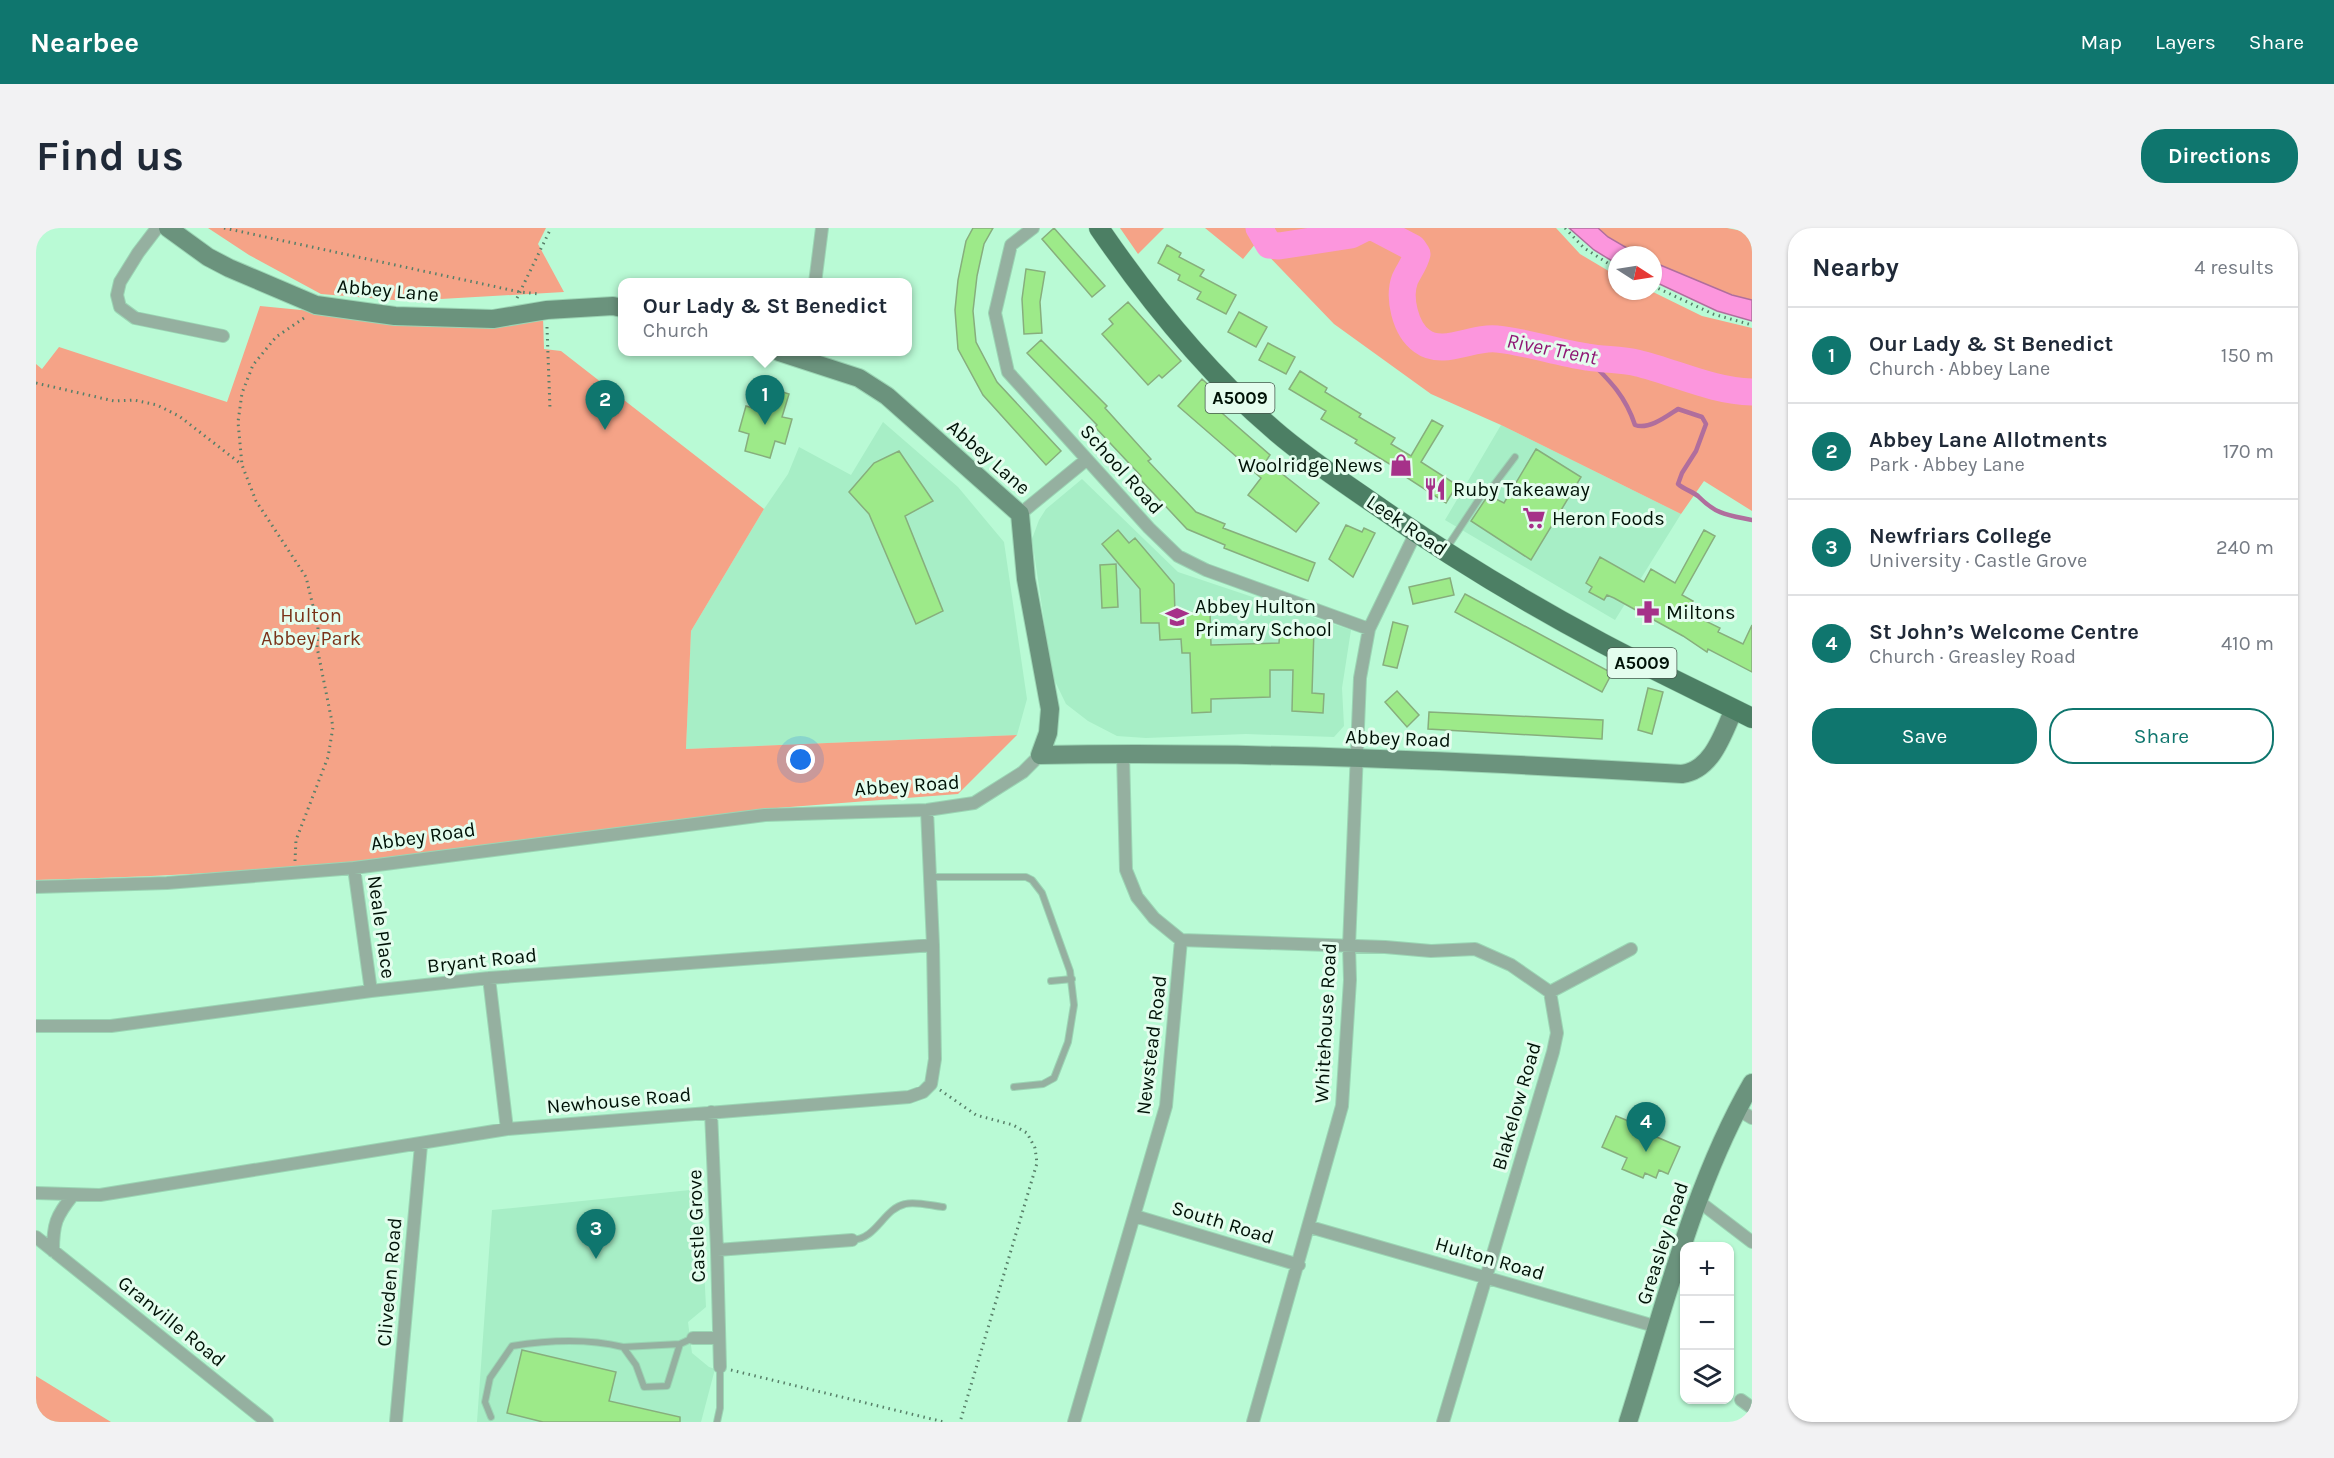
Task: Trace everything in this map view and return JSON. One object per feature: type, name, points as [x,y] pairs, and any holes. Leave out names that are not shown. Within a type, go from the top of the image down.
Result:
[{"type":"main road","name":"Leek Road","points":[[1099,228],[1146,294],[1224,382],[1274,431],[1331,474],[1446,551],[1592,637],[1752,718]]},
{"type":"street","points":[[157,228],[120,282],[117,295],[120,307],[135,318],[224,336]]},
{"type":"street","name":"Abbey Lane","points":[[168,228],[229,268],[316,305],[395,316],[493,319],[509,316],[544,302],[618,307]]},
{"type":"street","points":[[816,278],[822,228]]},
{"type":"street","name":"School Road","points":[[1033,228],[1011,245],[995,313],[1008,372],[1165,546],[1178,556],[1206,570],[1369,629]]},
{"type":"street","name":"Abbey Lane","points":[[799,356],[859,378],[887,396],[1020,514],[1026,579],[1050,709],[1048,733],[1040,755]]},
{"type":"street","points":[[1020,514],[1086,460]]},
{"type":"street","points":[[1357,759],[1360,678],[1369,629],[1416,532]]},
{"type":"street","name":"Abbey Road","points":[[36,887],[167,883],[354,868],[765,815],[927,810],[974,803],[1023,772],[1040,755],[1123,754],[1357,759],[1682,774],[1692,772],[1702,766],[1712,754],[1734,709]]},
{"type":"street","points":[[1123,754],[1126,870],[1137,897],[1154,918],[1181,940],[1431,951],[1475,949],[1511,965],[1550,992],[1631,949]]},
{"type":"street","name":"Whitehouse Road","points":[[1254,1422],[1342,1106],[1350,980],[1349,946],[1357,759]]},
{"type":"street","points":[[927,810],[935,1059],[931,1084]]},
{"type":"street","name":"Neale Place","points":[[354,868],[371,991]]},
{"type":"street","name":"Newstead Road","points":[[1074,1422],[1166,1106],[1181,940]]},
{"type":"street","name":"Bryant Road","points":[[36,1026],[111,1026],[371,991],[489,978],[933,945]]},
{"type":"street","points":[[489,978],[507,1129]]},
{"type":"street","name":"Blakelow Road","points":[[1443,1422],[1557,1033],[1550,992]]},
{"type":"street","name":"Greasley Road","points":[[1628,1422],[1697,1200],[1744,1114],[1752,1083]]},
{"type":"street","name":"Newhouse Road","points":[[36,1193],[100,1195],[421,1145],[507,1129],[909,1097],[923,1092],[931,1084]]},
{"type":"street","name":"Castle Grove","points":[[711,1112],[720,1367]]},
{"type":"street","name":"Cliveden Road","points":[[396,1422],[421,1145]]},
{"type":"street","points":[[53,1251],[53,1229],[59,1213],[73,1195]]},
{"type":"street","points":[[1697,1200],[1752,1242]]},
{"type":"street","name":"South Road","points":[[1135,1215],[1299,1265]]},
{"type":"street","name":"Hulton Road","points":[[1310,1227],[1658,1327]]},
{"type":"street","name":"Granville Road","points":[[36,1238],[267,1422]]},
{"type":"street","points":[[717,1250],[852,1240]]},
{"type":"street","points":[[693,1338],[719,1338]]},
{"type":"street","points":[[1741,1400],[1752,1408]]},
{"type":"lane","points":[[1446,551],[1483,493],[1490,490],[1515,457]]},
{"type":"lane","points":[[930,877],[1018,876],[1032,880],[1042,893],[1072,980],[1074,994],[1072,1019],[1057,1072],[1050,1082],[1014,1087]]},
{"type":"lane","points":[[1051,981],[1072,980]]},
{"type":"lane","points":[[852,1240],[861,1240],[906,1203],[943,1207]]},
{"type":"lane","points":[[491,1417],[485,1402],[490,1378],[512,1346],[537,1341],[597,1341],[623,1347],[680,1344],[693,1338]]},
{"type":"lane","points":[[623,1347],[636,1365],[644,1387],[667,1386],[680,1344]]},
{"type":"lane","points":[[717,1422],[720,1408],[720,1367]]},
{"type":"path","points":[[224,228],[520,292],[544,302],[550,409]]},
{"type":"path","points":[[509,316],[551,228]]},
{"type":"path","points":[[1565,228],[1584,248],[1608,263]]},
{"type":"path","points":[[1662,290],[1713,314],[1752,325]]},
{"type":"path","points":[[296,872],[296,840],[328,757],[333,727],[317,647],[318,627],[306,577],[256,501],[242,465],[238,422],[242,393],[253,365],[276,337],[310,315],[316,305]]},
{"type":"path","points":[[36,383],[114,401],[134,400],[157,405],[179,416],[242,465]]},
{"type":"path","points":[[931,1084],[976,1115],[1013,1125],[1027,1133],[1035,1148],[1037,1163],[960,1422]]},
{"type":"path","points":[[720,1367],[944,1422]]},
{"type":"shaded area","points":[[1569,228],[1598,228],[1624,246],[1608,246],[1608,259],[1594,250]]},
{"type":"shaded area","points":[[1662,266],[1732,295],[1752,300],[1752,321],[1717,311],[1662,285]]},
{"type":"shaded area","points":[[883,422],[958,487],[1004,542],[1027,699],[1017,735],[686,749],[691,631],[764,509],[788,474],[799,447],[851,475]]},
{"type":"shaded area","points":[[1501,425],[1681,514],[1615,620],[1445,520]]},
{"type":"shaded area","name":"Abbey Hulton Primary School","points":[[1082,479],[1178,572],[1351,630],[1342,688],[1344,726],[1334,737],[1246,734],[1146,738],[1117,736],[1088,721],[1066,704],[1052,675],[1032,539],[1046,509]]},
{"type":"shaded area","points":[[700,1189],[706,1307],[688,1322],[692,1353],[715,1369],[701,1422],[477,1422],[492,1210]]},
{"type":"green space","points":[[208,228],[546,228],[538,244],[564,292],[406,301],[321,294],[249,255]]},
{"type":"green space","points":[[1120,228],[1164,228],[1138,254]]},
{"type":"green space","points":[[1205,228],[1556,228],[1580,254],[1608,271],[1608,300],[1662,300],[1662,296],[1702,316],[1752,328],[1752,511],[1704,481],[1681,514],[1501,425],[1431,394],[1334,324],[1256,243],[1243,259]]},
{"type":"green space","points":[[1598,228],[1727,228],[1752,233],[1752,300],[1714,288],[1662,266],[1662,246],[1624,246]]},
{"type":"green space","name":"Hulton Abbey Park","points":[[260,306],[486,328],[543,317],[544,349],[561,351],[764,509],[691,631],[686,749],[1017,735],[958,794],[764,809],[314,866],[195,874],[36,880],[36,364],[42,369],[59,347],[227,402]]},
{"type":"green space","points":[[36,1376],[111,1422],[36,1422]]},
{"type":"building","points":[[973,228],[993,228],[984,244],[977,276],[973,311],[976,342],[997,382],[1061,451],[1046,465],[983,395],[958,349],[955,310],[958,280],[966,241]]},
{"type":"building","points":[[1054,228],[1105,286],[1092,297],[1042,239]]},
{"type":"building","points":[[1167,245],[1181,253],[1179,257],[1204,270],[1200,276],[1236,295],[1226,314],[1197,299],[1201,292],[1178,280],[1180,275],[1158,263]]},
{"type":"building","points":[[1026,269],[1045,272],[1040,302],[1042,333],[1024,334],[1022,299]]},
{"type":"building","points":[[1128,302],[1181,361],[1162,378],[1159,375],[1148,385],[1102,334],[1113,324],[1109,319]]},
{"type":"building","points":[[1239,312],[1267,327],[1256,347],[1228,332]]},
{"type":"building","points":[[1041,340],[1107,406],[1105,408],[1151,459],[1148,461],[1196,512],[1225,524],[1223,528],[1315,563],[1308,581],[1224,548],[1225,545],[1187,529],[1139,478],[1141,476],[1095,427],[1097,425],[1027,353]]},
{"type":"building","points":[[1268,343],[1295,357],[1286,374],[1259,360]]},
{"type":"building","points":[[1300,371],[1327,388],[1325,392],[1361,414],[1359,417],[1395,438],[1391,444],[1411,456],[1432,420],[1443,426],[1421,462],[1457,485],[1446,503],[1355,443],[1357,440],[1321,419],[1326,411],[1289,389]]},
{"type":"building","points":[[1202,379],[1215,391],[1207,400],[1270,455],[1266,461],[1319,503],[1296,532],[1248,495],[1261,478],[1178,406]]},
{"type":"building","points":[[763,386],[789,394],[782,417],[792,419],[785,444],[775,441],[770,458],[745,451],[749,434],[739,431],[746,406],[756,409]]},
{"type":"building","points":[[1536,449],[1581,477],[1531,560],[1471,521],[1487,497],[1490,496],[1504,503]]},
{"type":"building","points":[[899,451],[933,501],[905,516],[943,611],[916,624],[869,514],[849,492],[874,463]]},
{"type":"building","points":[[1346,525],[1362,532],[1364,528],[1375,533],[1353,577],[1329,559]]},
{"type":"building","points":[[1118,530],[1129,543],[1135,538],[1174,584],[1175,613],[1210,612],[1211,645],[1279,643],[1280,628],[1314,629],[1312,693],[1324,694],[1323,713],[1292,711],[1293,670],[1270,670],[1270,697],[1211,699],[1211,712],[1192,713],[1190,653],[1182,653],[1181,639],[1160,640],[1159,623],[1141,623],[1140,589],[1102,544]]},
{"type":"building","points":[[1704,530],[1715,536],[1682,595],[1693,601],[1687,612],[1720,628],[1718,632],[1743,644],[1752,625],[1752,672],[1708,649],[1707,652],[1614,598],[1607,595],[1604,600],[1589,592],[1592,587],[1586,583],[1600,557],[1644,582],[1651,569],[1675,583]]},
{"type":"building","points":[[1116,564],[1118,607],[1102,608],[1100,565]]},
{"type":"building","points":[[1450,578],[1454,595],[1413,604],[1409,587]]},
{"type":"building","points":[[1465,594],[1612,673],[1602,692],[1455,612]]},
{"type":"building","points":[[1393,622],[1408,626],[1397,668],[1383,665]]},
{"type":"building","points":[[1648,688],[1663,692],[1652,734],[1638,730]]},
{"type":"building","points":[[1397,691],[1419,715],[1407,727],[1385,702]]},
{"type":"building","points":[[1429,712],[1603,720],[1602,739],[1428,729]]},
{"type":"building","points":[[1616,1116],[1631,1122],[1633,1118],[1656,1127],[1652,1135],[1680,1147],[1668,1174],[1659,1170],[1656,1178],[1645,1173],[1643,1178],[1622,1169],[1627,1158],[1602,1147]]},
{"type":"building","points":[[522,1350],[616,1372],[609,1401],[680,1417],[680,1422],[543,1422],[507,1413]]},
{"type":"waterway","name":"River Trent","points":[[1259,228],[1269,245],[1279,246],[1351,235],[1365,228]]},
{"type":"waterway","name":"River Trent","points":[[1375,228],[1413,248],[1417,254],[1403,286],[1404,312],[1416,336],[1430,345],[1449,347],[1478,340],[1509,340],[1576,355],[1631,362],[1708,385],[1752,392]]},
{"type":"waterway","points":[[1587,358],[1621,396],[1635,425],[1652,424],[1678,409],[1702,417],[1706,424],[1696,451],[1678,484],[1717,511],[1752,520]]},
{"type":"place","name":"Our Lady & St Benedict","points":[[765,425]]},
{"type":"place","name":"Abbey Lane Allotments","points":[[605,430]]},
{"type":"place","name":"Woolridge News","points":[[1401,465]]},
{"type":"place","name":"Ruby Takeaway","points":[[1435,489]]},
{"type":"place","name":"Heron Foods","points":[[1534,518]]},
{"type":"place","name":"Miltons","points":[[1648,612]]},
{"type":"place","name":"Abbey Hulton Primary School","points":[[1177,617]]},
{"type":"place","name":"St John’s Welcome Centre","points":[[1646,1152]]},
{"type":"place","name":"Newfriars College","points":[[596,1259]]}]
